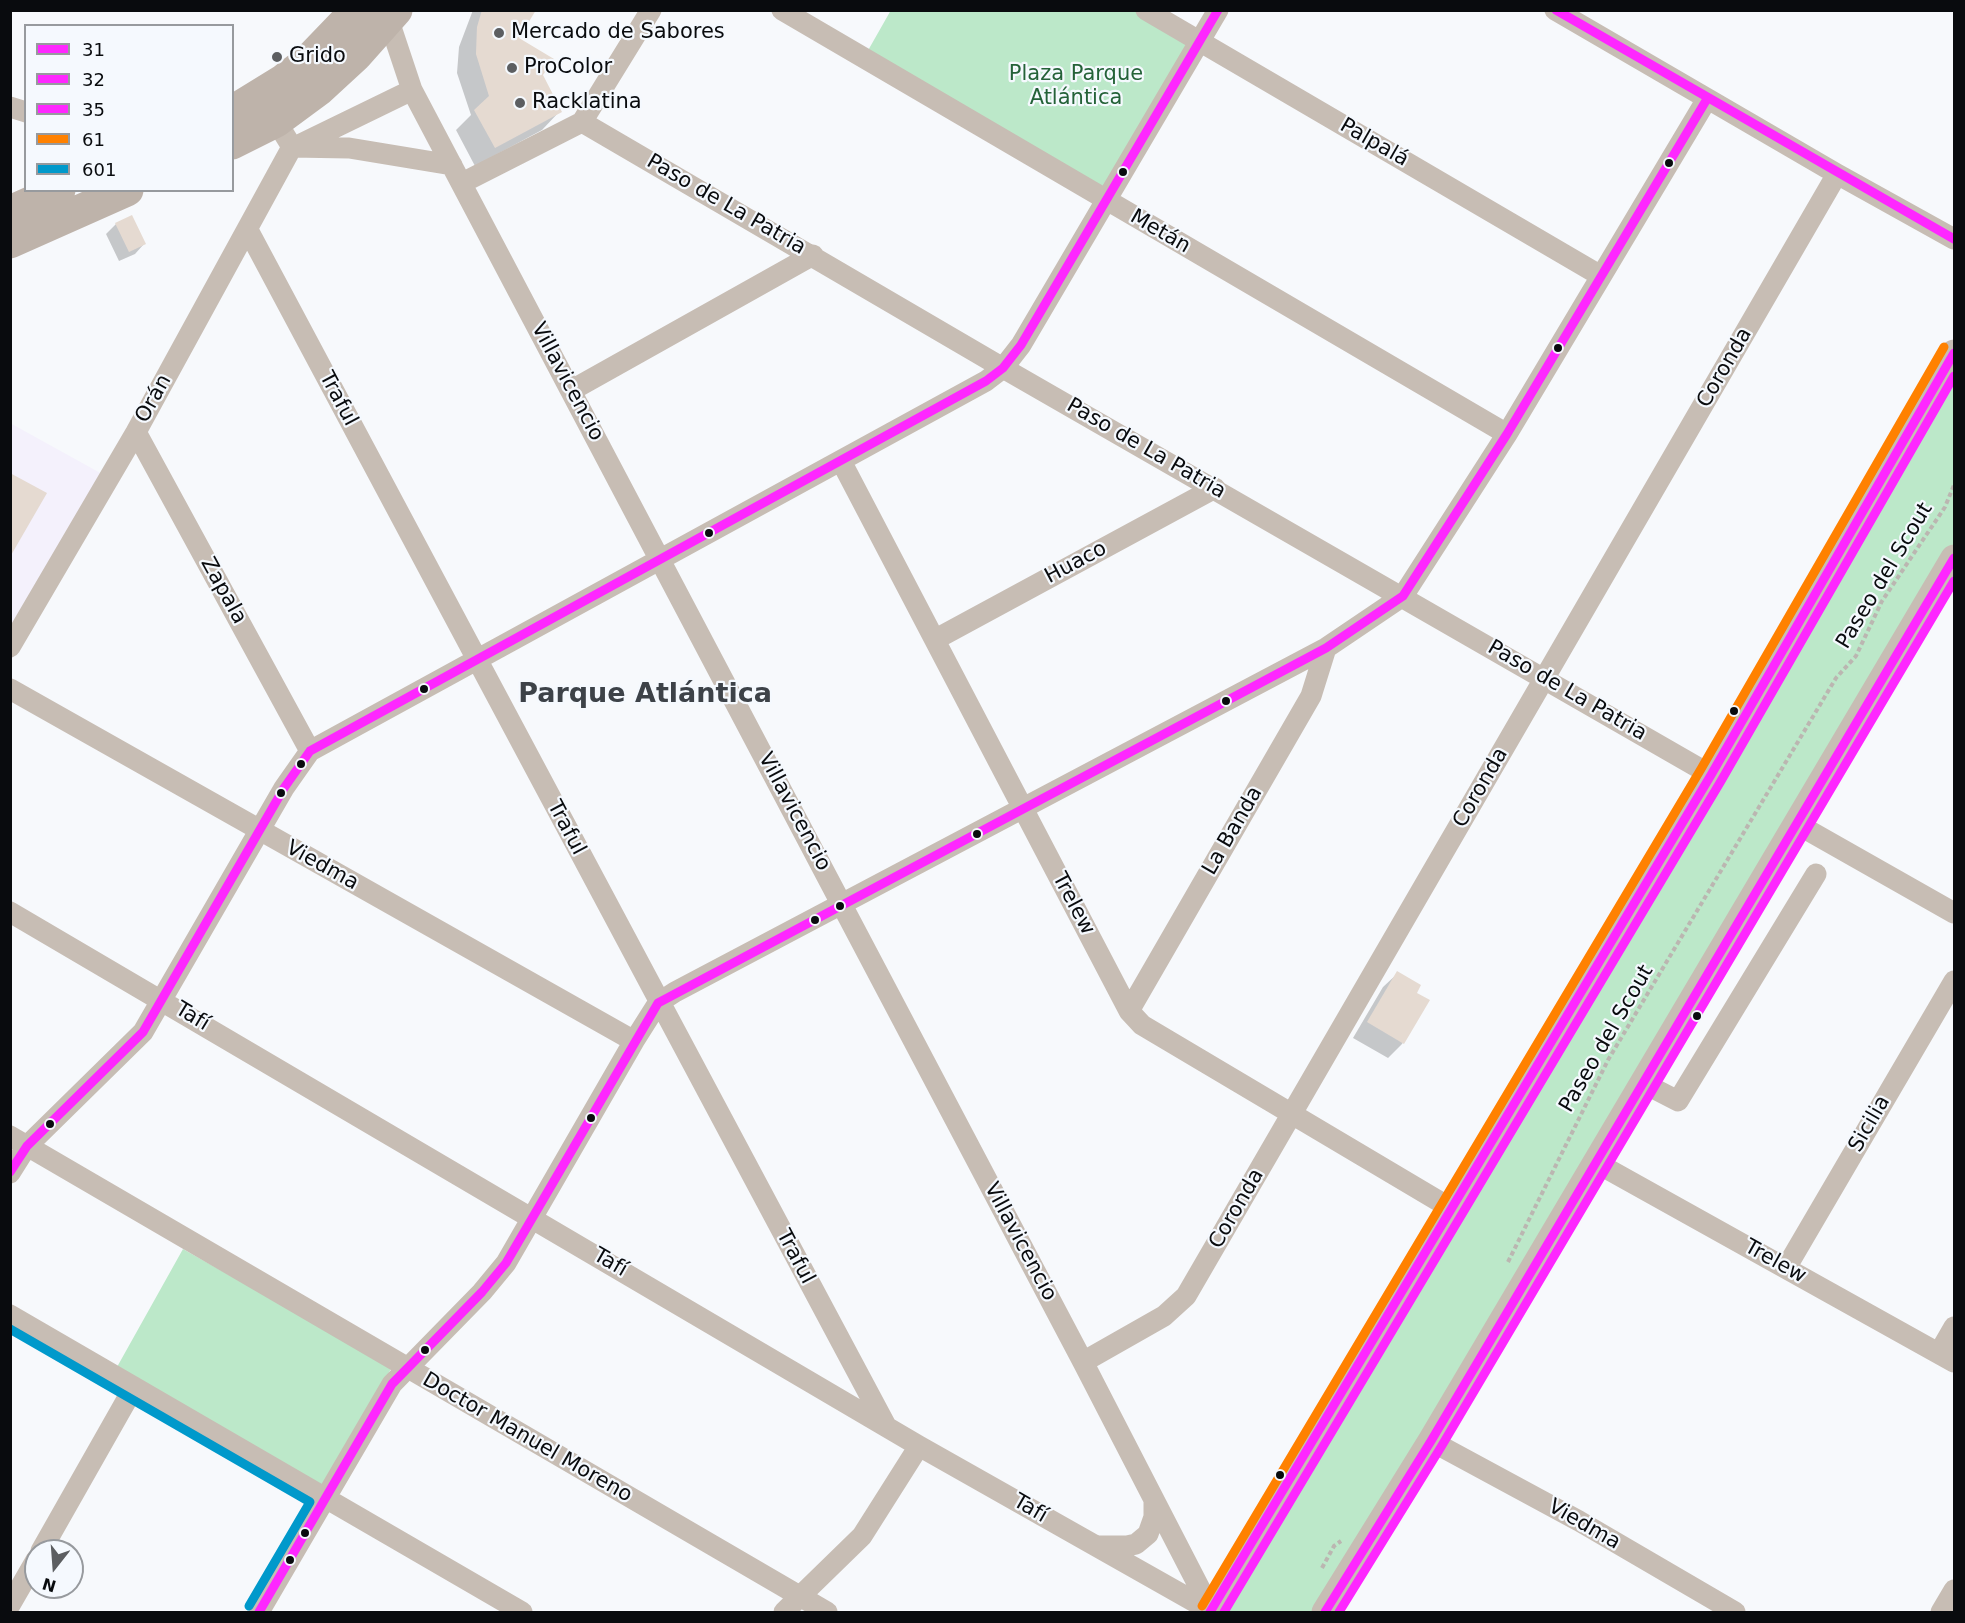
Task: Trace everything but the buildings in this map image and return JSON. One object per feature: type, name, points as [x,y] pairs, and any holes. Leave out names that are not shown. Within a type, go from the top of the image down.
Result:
[{"type":"main road","points":[[234,111],[275,86],[308,61],[357,10]]},
{"type":"main road","points":[[234,143],[284,134],[318,90],[389,14]]},
{"type":"main road","points":[[24,202],[53,192]]},
{"type":"main road","points":[[10,242],[122,192]]},
{"type":"street","points":[[284,134],[457,174],[582,122],[651,10]]},
{"type":"street","name":"Metán","points":[[782,10],[1507,434]]},
{"type":"street","name":"Palpalá","points":[[1146,10],[1601,276]]},
{"type":"street","points":[[10,1173],[19,1141],[130,1048],[163,1000],[260,831],[309,751],[986,381],[1003,368],[1021,345],[1218,10]]},
{"type":"street","points":[[1555,10],[1837,174],[1954,239]]},
{"type":"street","name":"Villavicencio","points":[[389,14],[412,90],[1083,1362],[1211,1612]]},
{"type":"street","points":[[284,134],[412,90]]},
{"type":"street","points":[[259,1612],[392,1384],[406,1367],[482,1292],[506,1263],[634,1041],[658,1004],[675,992],[1326,648],[1403,596],[1507,434],[1707,99]]},
{"type":"street","name":"Paso de La Patria","points":[[582,122],[1003,368],[1712,775]]},
{"type":"street","name":"Orán","points":[[10,647],[136,432],[248,230],[284,134]]},
{"type":"street","name":"Coronda","points":[[1083,1362],[1178,1306],[1292,1114],[1837,174]]},
{"type":"street","name":"Traful","points":[[248,230],[658,1004],[885,1425]]},
{"type":"street","points":[[572,390],[813,255]]},
{"type":"street","points":[[1211,1612],[1712,775],[1954,353]]},
{"type":"street","name":"Zapala","points":[[136,432],[309,751]]},
{"type":"street","name":"Trelew","points":[[841,461],[1129,1011],[1142,1025],[1452,1209]]},
{"type":"street","name":"Huaco","points":[[936,639],[1215,488]]},
{"type":"street","points":[[1325,1612],[1431,1441],[1954,558]]},
{"type":"street","name":"La Banda","points":[[1129,1011],[1311,696],[1326,648]]},
{"type":"street","name":"Viedma","points":[[10,689],[634,1041]]},
{"type":"street","points":[[1797,824],[1954,913]]},
{"type":"street","points":[[1643,1083],[1678,1101],[1816,874]]},
{"type":"street","name":"Tafí","points":[[10,912],[919,1446],[1211,1612]]},
{"type":"street","name":"Sicilia","points":[[1786,1268],[1954,981]]},
{"type":"street","name":"Doctor Manuel Moreno","points":[[19,1141],[827,1612]]},
{"type":"street","name":"Trelew","points":[[1595,1162],[1947,1358]]},
{"type":"street","points":[[10,1315],[520,1612]]},
{"type":"street","points":[[1947,1358],[1954,1327]]},
{"type":"street","points":[[48,1539],[134,1387]]},
{"type":"street","name":"Viedma","points":[[1431,1441],[1579,1521],[1735,1612]]},
{"type":"street","points":[[784,1612],[862,1536],[919,1446]]},
{"type":"street","points":[[1095,1545],[1136,1544],[1148,1534],[1154,1517],[1154,1499]]},
{"type":"street","points":[[10,1605],[24,1581]]},
{"type":"street","points":[[1941,1612],[1954,1590]]},
{"type":"path","name":"Paseo del Scout","points":[[1506,1264],[1608,1060],[1836,678],[1856,656],[1882,602],[1945,507],[1954,485]]},
{"type":"path","points":[[1319,1577],[1334,1546],[1350,1534]]},
{"type":"shaded area","points":[[10,423],[104,475],[13,624],[10,623]]},
{"type":"green space","name":"Plaza Parque Atlántica","points":[[891,10],[1136,11],[1192,44],[1102,190],[866,54]]},
{"type":"green space","points":[[1954,353],[1954,558],[1325,1612],[1210,1612]]},
{"type":"green space","points":[[183,1249],[392,1367],[323,1489],[117,1367]]},
{"type":"transit line","name":"31","points":[[10,1172],[27,1146],[143,1032],[284,788],[310,751],[986,381],[1003,368],[1021,345],[1218,10]]},
{"type":"transit line","name":"31","points":[[1556,10],[1954,239]]},
{"type":"transit line","name":"31","points":[[259,1612],[392,1384],[482,1292],[506,1263],[658,1003],[1326,648],[1403,596],[1507,434],[1707,99]]},
{"type":"transit line","name":"61","points":[[1202,1606],[1701,769],[1944,347]]},
{"type":"transit line","name":"32","points":[[1210,1612],[1711,775],[1954,353]]},
{"type":"transit line","name":"35","points":[[1224,1612],[1721,781],[1954,376]]},
{"type":"transit line","name":"32","points":[[1325,1612],[1431,1441],[1954,558]]},
{"type":"transit line","name":"35","points":[[1339,1612],[1441,1447],[1954,581]]},
{"type":"transit line","name":"601","points":[[10,1329],[310,1502],[249,1606]]},
{"type":"place","name":"Mercado de Sabores","points":[[499,33]]},
{"type":"place","name":"Grido","points":[[277,57]]},
{"type":"place","name":"ProColor","points":[[512,68]]},
{"type":"place","name":"Racklatina","points":[[520,103]]},
{"type":"district","name":"Parque Atlántica","points":[[645,695]]}]
